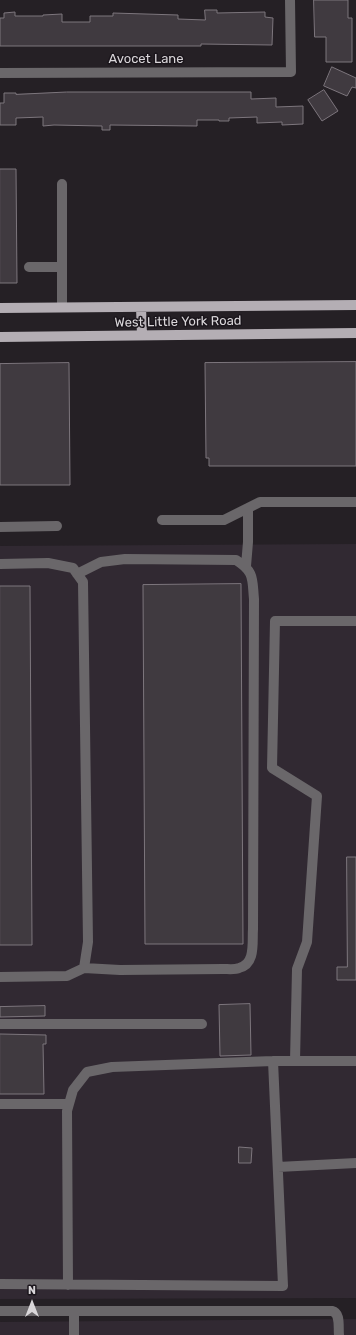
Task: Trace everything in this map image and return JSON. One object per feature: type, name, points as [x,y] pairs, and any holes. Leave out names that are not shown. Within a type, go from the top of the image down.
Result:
[{"type":"main road","name":"West Little York Road","points":[[0,308],[356,305]]},
{"type":"main road","points":[[141,307],[142,335]]},
{"type":"main road","name":"West Little York Road","points":[[0,337],[356,333]]},
{"type":"street","name":"Avocet Lane","points":[[0,73],[292,72],[290,0]]},
{"type":"street","points":[[62,184],[62,307]]},
{"type":"street","points":[[29,267],[62,267]]},
{"type":"street","points":[[162,520],[224,520],[260,502],[356,502]]},
{"type":"street","points":[[246,566],[248,508]]},
{"type":"street","points":[[0,527],[57,526]]},
{"type":"street","points":[[0,977],[67,976],[84,968],[120,970],[240,968],[248,963],[252,955],[254,599],[252,576],[246,566],[236,560],[124,559],[101,562],[77,574]]},
{"type":"street","points":[[0,564],[48,563],[73,568],[83,582],[88,942],[84,968]]},
{"type":"street","points":[[295,1061],[297,969],[307,942],[316,796],[272,768],[276,621],[356,621]]},
{"type":"street","points":[[0,1024],[202,1024]]},
{"type":"street","points":[[0,1284],[283,1286],[273,1061]]},
{"type":"street","points":[[68,1284],[67,1111],[73,1090],[87,1072],[112,1067],[273,1061],[356,1061]]},
{"type":"street","points":[[0,1104],[69,1104]]},
{"type":"street","points":[[278,1167],[356,1163]]},
{"type":"street","points":[[0,1311],[332,1311],[338,1315],[338,1335]]},
{"type":"street","points":[[74,1311],[74,1335]]},
{"type":"shaded area","points":[[356,544],[356,1298],[0,1299],[0,546]]},
{"type":"shaded area","points":[[356,1319],[356,1335],[0,1335],[0,1322]]},
{"type":"building","points":[[314,0],[348,0],[348,18],[352,18],[352,62],[326,62],[326,37],[315,37]]},
{"type":"building","points":[[205,10],[217,10],[217,13],[265,12],[265,17],[273,18],[272,45],[201,44],[201,46],[0,46],[0,18],[4,18],[4,13],[15,12],[15,16],[62,14],[62,22],[90,22],[90,16],[113,16],[113,13],[178,15],[178,19],[205,20]]},
{"type":"building","points":[[332,67],[356,78],[356,88],[352,87],[347,96],[324,86]]},
{"type":"building","points":[[324,90],[338,111],[322,121],[308,100]]},
{"type":"building","points":[[251,92],[251,99],[276,98],[276,107],[303,106],[303,124],[282,125],[282,122],[257,123],[257,117],[229,118],[229,121],[197,120],[197,126],[110,125],[110,130],[102,130],[102,126],[43,126],[43,117],[16,118],[16,125],[0,125],[0,103],[4,103],[4,93]]},
{"type":"building","points":[[0,169],[16,169],[17,283],[0,283]]},
{"type":"building","points":[[356,362],[356,466],[209,466],[209,458],[206,458],[205,363]]},
{"type":"building","points":[[69,363],[70,485],[0,485],[0,364]]},
{"type":"building","points":[[241,584],[243,944],[145,944],[143,585]]},
{"type":"building","points":[[0,586],[30,586],[32,945],[0,945]]},
{"type":"building","points":[[347,857],[356,857],[356,980],[337,980],[337,967],[347,967]]},
{"type":"building","points":[[250,1004],[251,1055],[220,1056],[219,1005]]},
{"type":"building","points":[[45,1006],[45,1016],[0,1017],[0,1007]]},
{"type":"building","points":[[0,1034],[46,1035],[46,1044],[43,1044],[44,1094],[0,1094]]},
{"type":"building","points":[[239,1147],[252,1148],[251,1163],[239,1163]]}]
